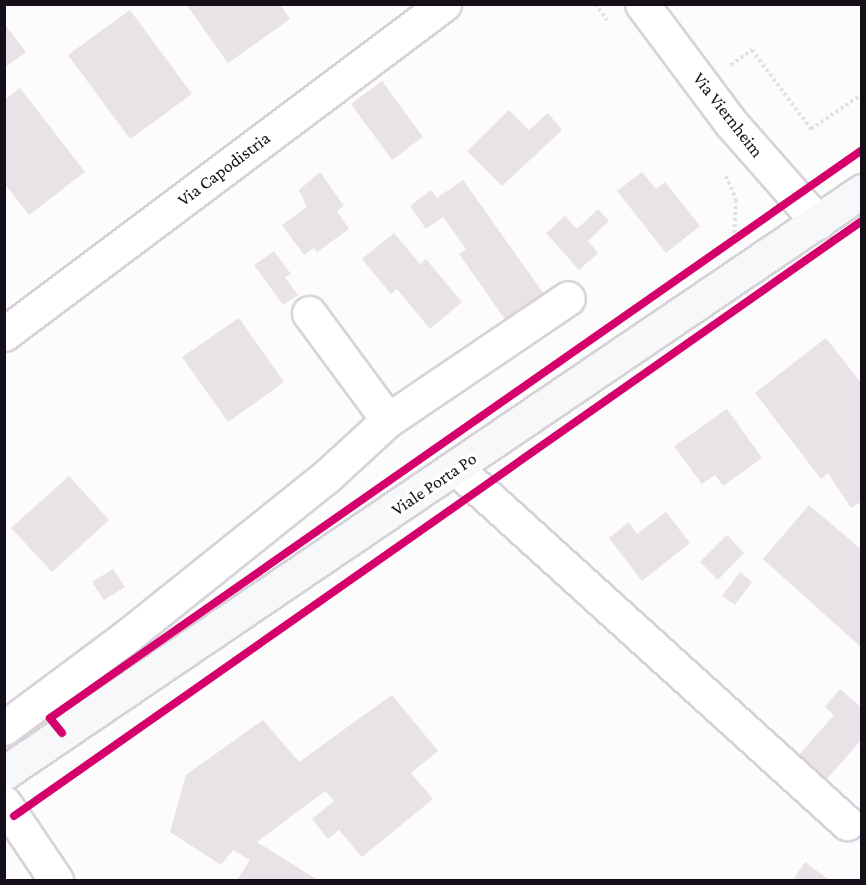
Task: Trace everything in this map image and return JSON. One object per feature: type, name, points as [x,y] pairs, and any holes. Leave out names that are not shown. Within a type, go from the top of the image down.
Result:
[{"type":"main road","name":"Viale Porta Po","points":[[4,773],[457,469],[861,191]]},
{"type":"street","name":"Via Capodistria","points":[[4,333],[444,4]]},
{"type":"street","name":"Via Viernheim","points":[[642,4],[731,123],[818,222]]},
{"type":"street","points":[[4,728],[126,637],[281,512],[387,420],[568,298]]},
{"type":"street","points":[[309,313],[387,420]]},
{"type":"street","points":[[457,469],[847,823]]},
{"type":"street","points":[[4,803],[56,880]]},
{"type":"path","points":[[688,63],[716,43],[732,65],[752,50],[811,129],[861,94]]},
{"type":"path","points":[[733,240],[742,234]]},
{"type":"building","points":[[186,4],[280,4],[290,19],[228,63]]},
{"type":"building","points":[[130,10],[192,94],[130,139],[68,55]]},
{"type":"building","points":[[4,23],[26,52],[4,68]]},
{"type":"building","points":[[382,81],[423,137],[392,160],[351,104]]},
{"type":"building","points":[[20,88],[85,172],[29,215],[4,183],[4,100]]},
{"type":"building","points":[[509,110],[529,130],[548,113],[562,130],[502,186],[467,151]]},
{"type":"building","points":[[320,172],[344,206],[337,211],[349,229],[317,252],[314,248],[304,255],[282,225],[307,207],[299,190]]},
{"type":"building","points":[[642,172],[656,189],[665,182],[700,226],[666,253],[617,191]]},
{"type":"building","points":[[463,180],[549,301],[511,328],[459,254],[466,249],[443,217],[426,229],[410,206],[431,190],[437,198]]},
{"type":"building","points":[[598,209],[609,221],[588,241],[598,253],[579,270],[546,233],[565,216],[577,229]]},
{"type":"building","points":[[394,233],[420,264],[426,259],[462,302],[430,329],[397,289],[391,294],[362,259]]},
{"type":"building","points":[[274,251],[291,274],[285,277],[298,295],[283,305],[254,265]]},
{"type":"building","points":[[239,318],[284,382],[228,422],[182,357]]},
{"type":"building","points":[[826,338],[862,384],[862,501],[851,508],[828,473],[821,479],[755,393]]},
{"type":"building","points":[[727,409],[762,458],[723,486],[715,475],[702,484],[674,446]]},
{"type":"building","points":[[69,476],[109,520],[52,572],[11,528]]},
{"type":"building","points":[[809,505],[862,550],[862,648],[763,559]]},
{"type":"building","points":[[666,512],[690,543],[642,581],[609,538],[629,522],[637,534]]},
{"type":"building","points":[[727,535],[744,553],[718,580],[700,562]]},
{"type":"building","points":[[113,569],[125,587],[104,600],[92,582]]},
{"type":"building","points":[[740,572],[752,582],[735,605],[722,596]]},
{"type":"building","points":[[840,689],[862,708],[862,739],[826,780],[798,756],[834,715],[825,707]]},
{"type":"building","points":[[392,695],[438,751],[411,773],[433,799],[362,857],[339,830],[328,839],[312,819],[334,801],[325,791],[257,842],[318,880],[237,880],[250,860],[233,850],[221,865],[170,832],[186,775],[263,720],[299,762]]},
{"type":"building","points":[[805,862],[829,880],[793,880]]},
{"type":"cycle path","points":[[62,733],[50,718],[862,150]]},
{"type":"cycle path","points":[[14,816],[862,221]]}]
